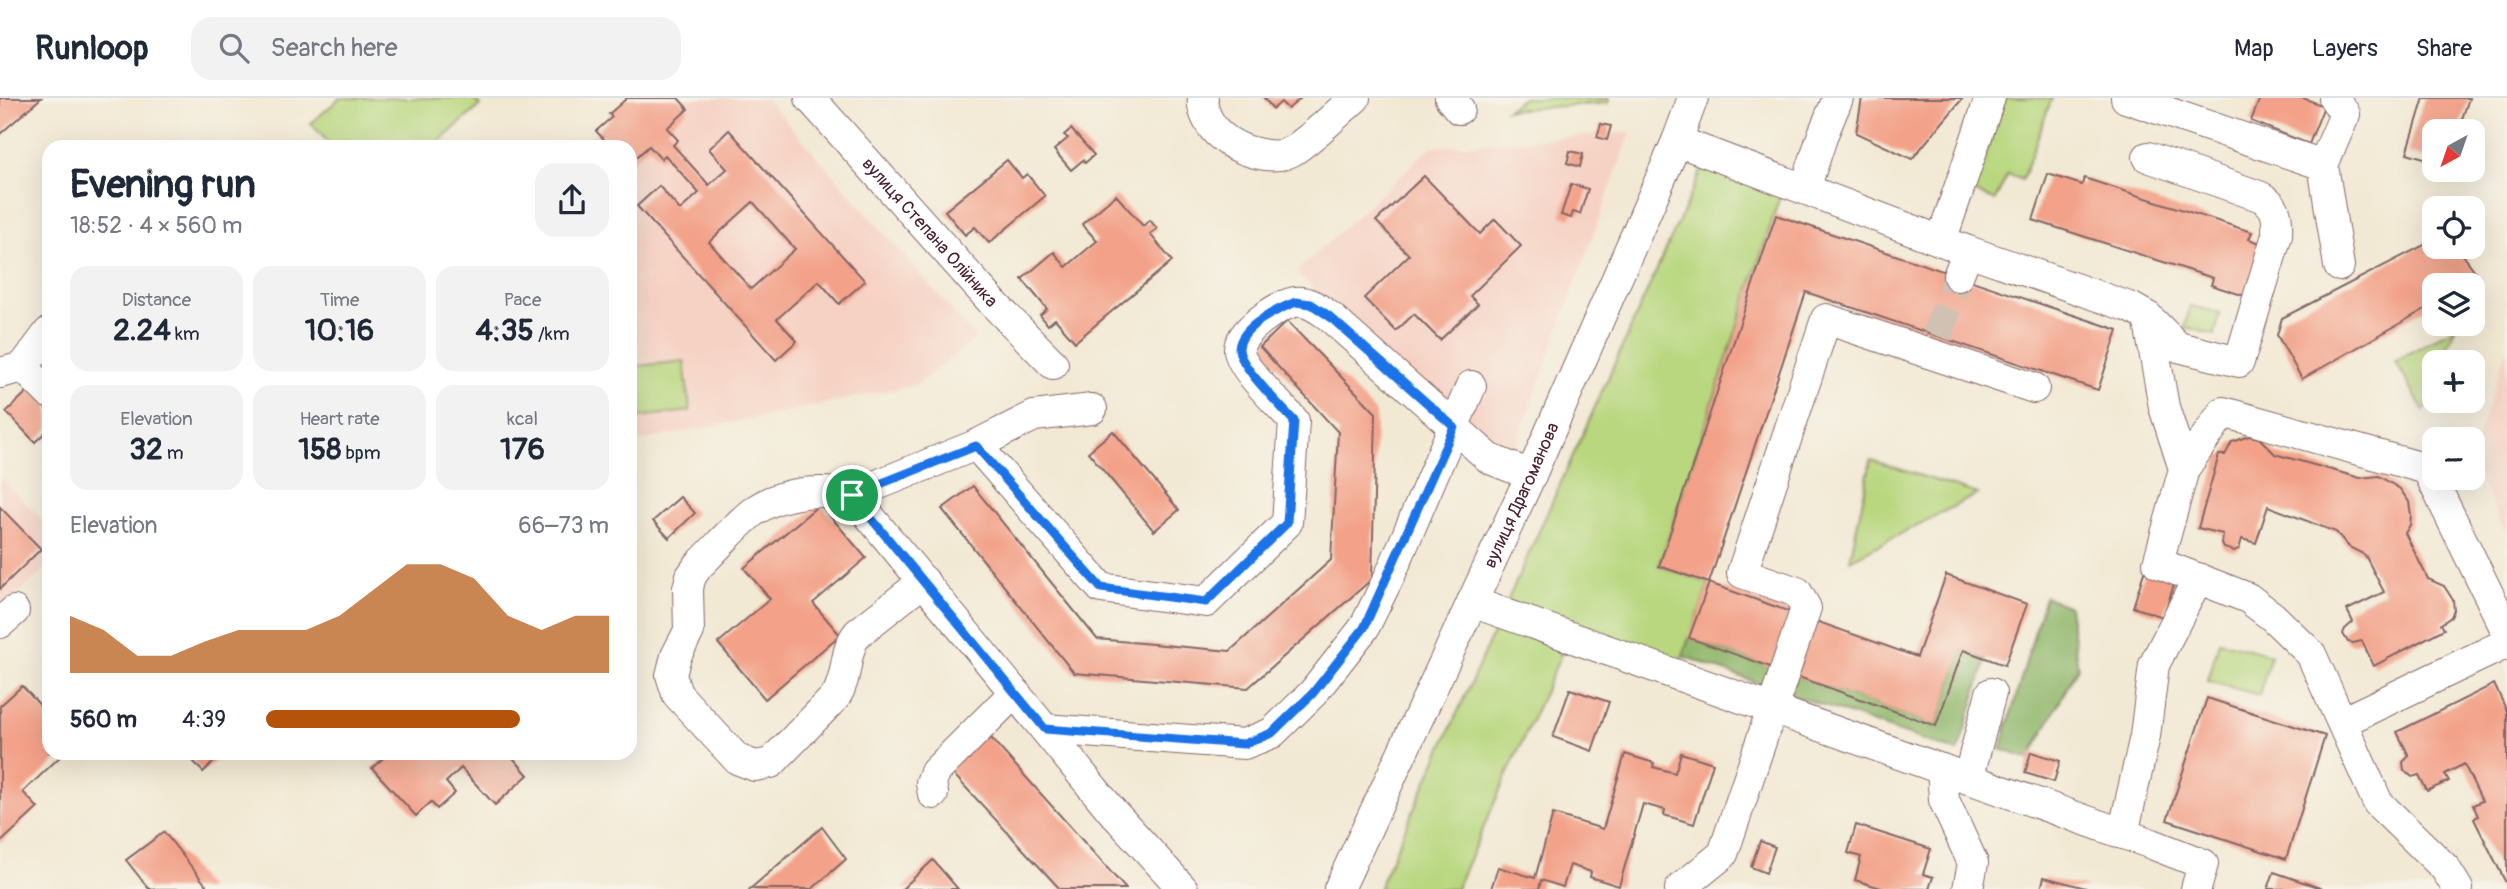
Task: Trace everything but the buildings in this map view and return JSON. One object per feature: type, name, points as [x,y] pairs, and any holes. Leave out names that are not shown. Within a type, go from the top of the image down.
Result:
[{"type":"street","name":"вулиця Степана Олійника","points":[[810,98],[994,304],[1053,364]]},
{"type":"street","points":[[1203,98],[1202,105],[1214,130],[1232,145],[1260,155],[1290,152],[1355,98]]},
{"type":"street","name":"вулиця Драгоманова","points":[[1339,889],[1531,475],[1677,141],[1693,98]]},
{"type":"street","points":[[1805,189],[1838,98]]},
{"type":"street","points":[[1956,256],[1990,98]]},
{"type":"street","points":[[2126,98],[2323,165]]},
{"type":"street","points":[[2334,98],[2345,114],[2323,165],[2339,266]]},
{"type":"street","points":[[1677,141],[1805,189],[1956,256],[2133,308],[2148,317],[2178,347],[2239,362],[2277,235],[2275,208],[2268,200],[2148,157]]},
{"type":"street","points":[[976,446],[1101,588],[1206,602],[1287,523],[1294,421],[1244,363],[1239,350],[1244,336],[1271,312],[1296,302],[1311,304],[1329,316],[1490,459],[1531,475]]},
{"type":"street","points":[[2148,317],[2164,407],[2184,469]]},
{"type":"street","points":[[1681,889],[1723,854],[1807,608],[1797,592],[1742,573],[1826,319],[1934,345],[2034,388]]},
{"type":"street","points":[[42,339],[12,370],[42,389]]},
{"type":"street","points":[[1045,729],[1244,744],[1272,733],[1313,693],[1364,628],[1471,386]]},
{"type":"street","points":[[924,581],[858,633],[852,641],[842,687],[836,696],[771,762],[755,766],[737,759],[677,694],[671,675],[676,656],[690,631],[688,588],[691,576],[756,509],[778,499],[828,490],[852,495],[976,446],[1034,416],[1092,409]]},
{"type":"street","points":[[2458,889],[2445,868],[2378,803],[2311,654],[2273,617],[2248,598],[2158,563],[2184,469],[2223,412],[2427,469],[2507,632]]},
{"type":"street","points":[[852,495],[1112,811],[1183,889]]},
{"type":"street","points":[[2123,834],[2145,736],[2154,665],[2199,578]]},
{"type":"street","points":[[1472,601],[2203,864],[2196,889]]},
{"type":"street","points":[[2342,722],[2507,643]]},
{"type":"street","points":[[933,794],[931,783],[935,772],[1015,692]]},
{"type":"street","points":[[1968,889],[1973,863],[1944,800],[1991,693]]},
{"type":"shaded area","points":[[630,98],[766,98],[976,338],[917,385],[637,442],[637,140],[587,140]]},
{"type":"shaded area","points":[[1631,132],[1512,457],[1484,445],[1296,272],[1431,147]]},
{"type":"shaded area","points":[[2507,348],[2507,536],[2485,490],[2485,427],[2481,427]]},
{"type":"shaded area","points":[[0,477],[42,520],[42,572],[0,611]]},
{"type":"green space","points":[[340,98],[473,98],[480,106],[441,140],[326,140],[311,123]]},
{"type":"green space","points":[[1523,98],[1609,98],[1608,103],[1506,110]]},
{"type":"green space","points":[[2005,98],[2052,98],[2022,180],[2008,174],[1995,200],[1971,192]]},
{"type":"green space","points":[[1709,154],[1785,181],[1659,566],[1709,583],[1678,671],[1503,611]]},
{"type":"green space","points":[[2190,306],[2220,313],[2215,335],[2185,327]]},
{"type":"green space","points":[[2440,336],[2452,336],[2447,350],[2422,350],[2422,408],[2395,361]]},
{"type":"green space","points":[[684,361],[690,411],[637,417],[637,366]]},
{"type":"green space","points":[[1871,460],[1978,494],[1850,560]]},
{"type":"green space","points":[[2045,596],[2069,607],[2078,667],[2029,759],[2001,749]]},
{"type":"green space","points":[[1501,616],[1568,639],[1456,889],[1378,889]]},
{"type":"green space","points":[[1689,638],[1772,667],[1766,686],[1683,656]]},
{"type":"green space","points":[[2219,641],[2271,655],[2259,695],[2208,681]]},
{"type":"green space","points":[[1963,650],[1986,660],[1958,752],[1790,694],[1796,676],[1936,726]]},
{"type":"tunnel","points":[[1937,336],[1958,276]]},
{"type":"route","points":[[1296,302],[1311,304],[1329,316],[1454,427],[1391,573],[1364,628],[1313,693],[1272,733],[1244,744],[1045,729],[852,495],[976,446],[1101,588],[1206,602],[1287,523],[1294,421],[1244,363],[1239,350],[1244,336],[1271,312],[1296,302]]}]
